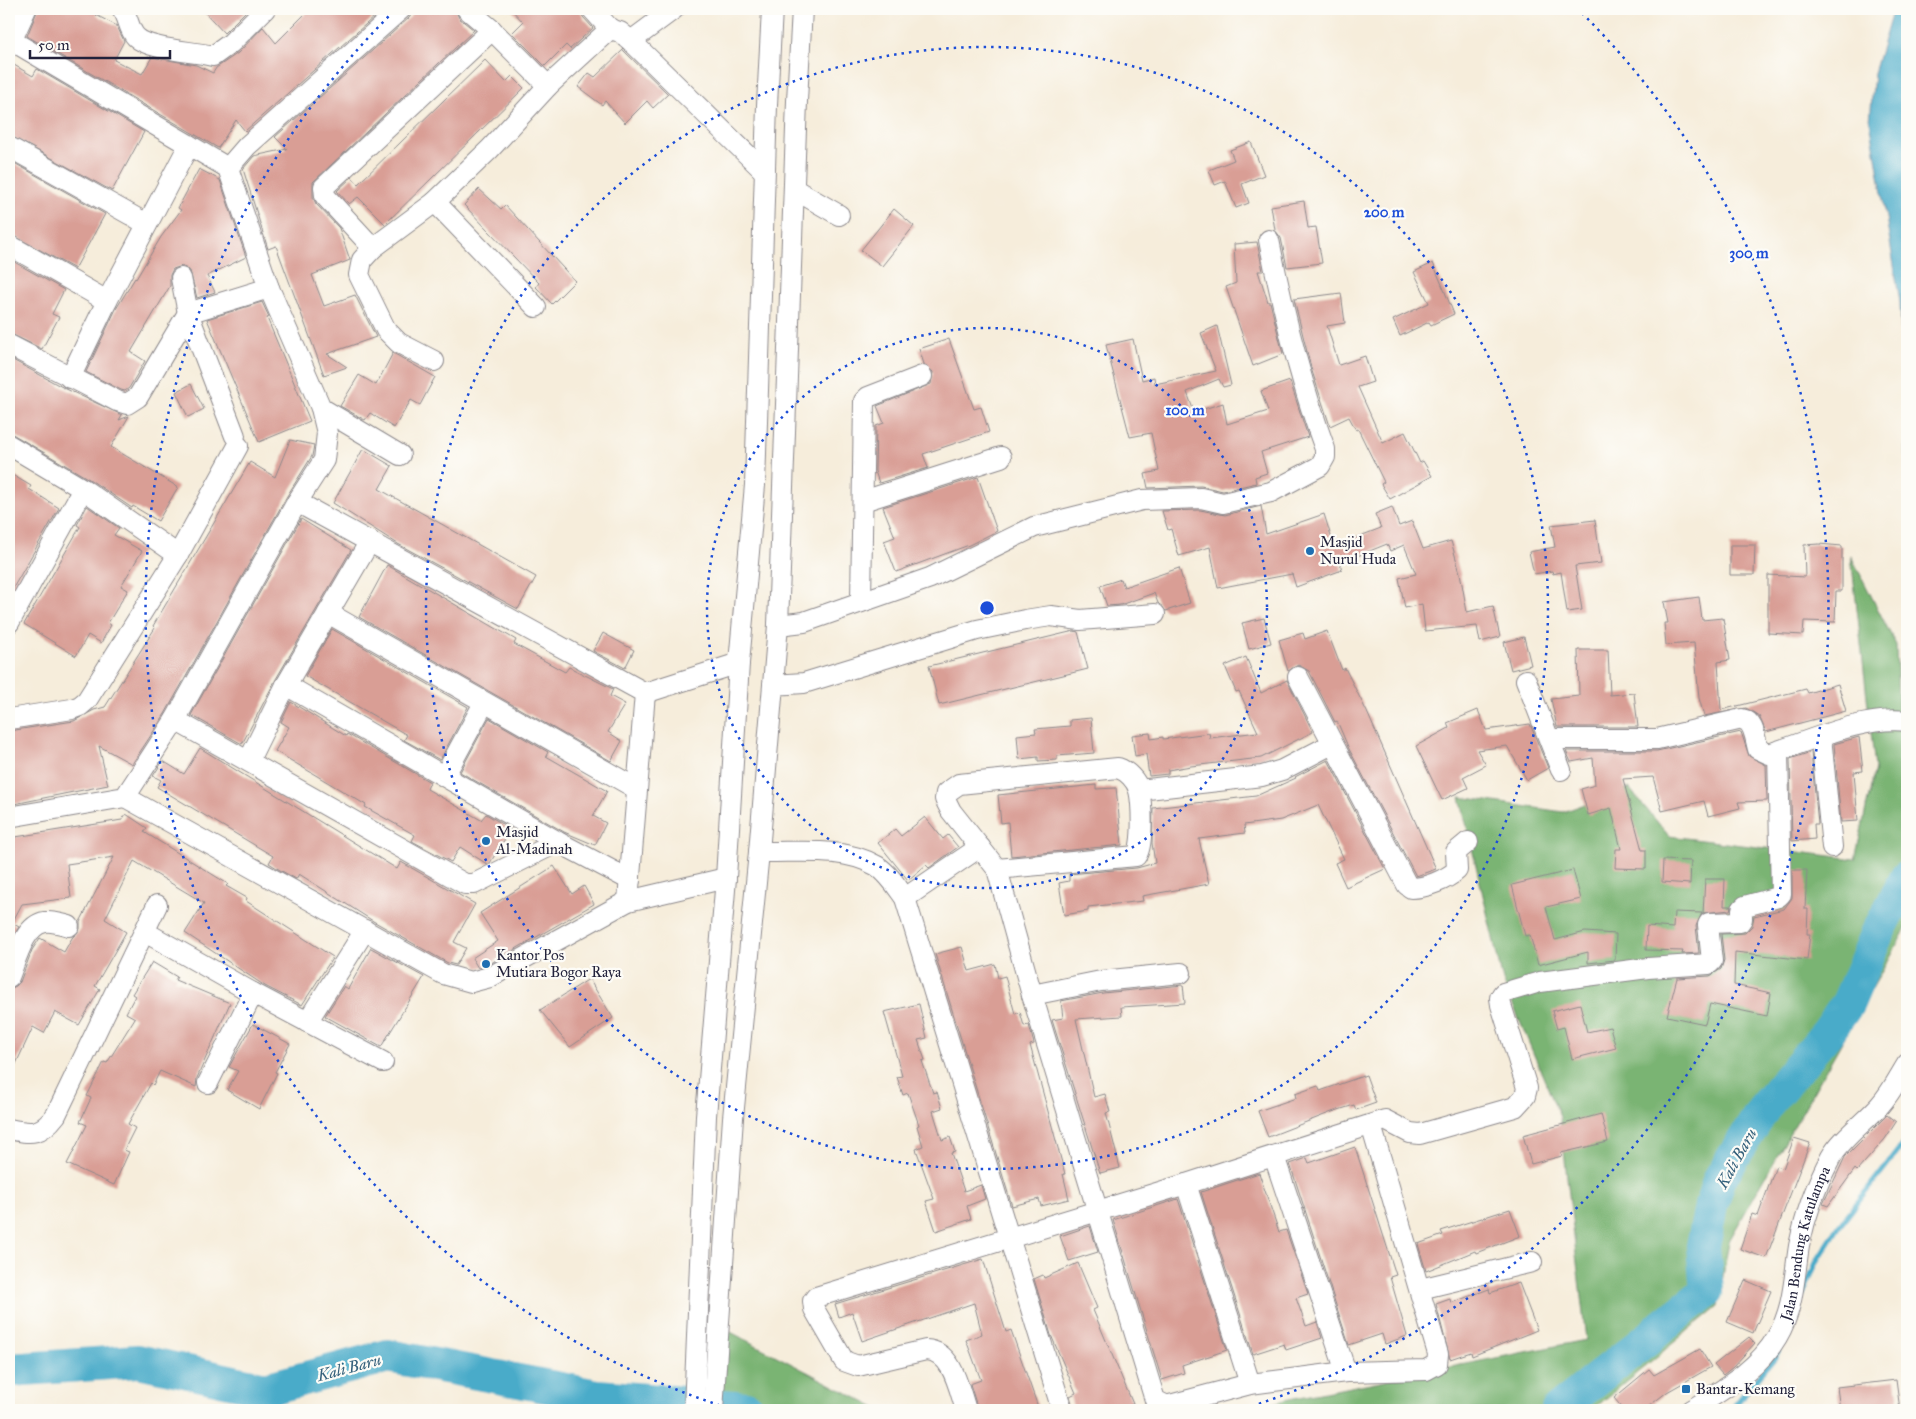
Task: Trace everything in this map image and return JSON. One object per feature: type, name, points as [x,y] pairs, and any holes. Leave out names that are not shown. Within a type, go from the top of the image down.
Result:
[{"type":"street","points":[[26,9],[10,42],[228,168],[269,288],[326,423],[326,452],[324,460],[297,502],[175,720],[125,797]]},
{"type":"street","points":[[122,9],[126,14],[130,30],[144,42],[213,56],[231,43],[265,9]]},
{"type":"street","points":[[228,168],[254,140],[401,9]]},
{"type":"street","points":[[467,9],[492,30],[548,86]]},
{"type":"street","points":[[592,9],[610,29],[620,32],[631,41],[764,171]]},
{"type":"street","points":[[631,41],[674,9]]},
{"type":"street","points":[[713,1410],[706,1374],[706,1116],[726,878],[740,663],[755,485],[764,171],[772,9]]},
{"type":"street","points":[[694,1410],[706,1374],[760,852],[778,624],[785,488],[794,188],[802,9]]},
{"type":"street","points":[[434,361],[399,343],[390,336],[359,273],[362,260],[373,248],[436,202],[490,149],[548,86],[610,29]]},
{"type":"street","points":[[373,248],[325,196],[324,187],[492,30]]},
{"type":"street","points":[[70,378],[107,301],[189,145]]},
{"type":"street","points":[[9,147],[147,224]]},
{"type":"street","points":[[794,188],[839,215]]},
{"type":"street","points":[[436,202],[536,307]]},
{"type":"street","points":[[778,624],[804,622],[930,578],[1034,527],[1142,500],[1201,498],[1223,503],[1272,492],[1320,466],[1325,457],[1326,449],[1306,397],[1282,302],[1269,240]]},
{"type":"street","points":[[9,245],[107,301]]},
{"type":"street","points":[[9,719],[72,709],[82,705],[102,678],[178,555],[237,441],[188,313],[181,278]]},
{"type":"street","points":[[9,345],[70,378],[122,403],[130,402],[138,396],[188,313],[269,288]]},
{"type":"street","points":[[862,602],[864,401],[868,397],[922,376]]},
{"type":"street","points":[[321,408],[400,455]]},
{"type":"street","points":[[9,445],[83,489],[178,555]]},
{"type":"street","points":[[863,501],[1001,457]]},
{"type":"street","points":[[755,485],[785,488]]},
{"type":"street","points":[[9,623],[83,489]]},
{"type":"street","points":[[297,502],[645,693],[740,663]]},
{"type":"street","points":[[249,760],[286,685],[370,541]]},
{"type":"street","points":[[328,613],[637,789]]},
{"type":"street","points":[[773,685],[804,683],[977,630],[1025,620],[1051,616],[1080,620],[1155,614]]},
{"type":"street","points":[[1298,678],[1409,887],[1417,888],[1450,876],[1457,870],[1456,852],[1468,842]]},
{"type":"street","points":[[1526,680],[1561,770]]},
{"type":"street","points":[[286,685],[445,775],[558,842],[630,880]]},
{"type":"street","points":[[628,902],[645,693]]},
{"type":"street","points":[[445,775],[484,703]]},
{"type":"street","points":[[1550,739],[1650,740],[1742,719],[1747,720],[1752,725],[1760,751],[1766,754],[1872,721],[1892,719],[1907,721]]},
{"type":"street","points":[[175,720],[249,760],[465,884],[474,884],[558,842]]},
{"type":"street","points":[[1822,737],[1832,847]]},
{"type":"street","points":[[1139,790],[1262,776],[1282,770],[1332,744]]},
{"type":"street","points":[[966,1410],[950,1366],[934,1351],[926,1350],[858,1366],[849,1365],[844,1361],[814,1309],[814,1301],[818,1294],[1186,1184],[1385,1120],[1410,1133],[1420,1134],[1503,1111],[1521,1103],[1527,1088],[1501,1005],[1501,995],[1505,992],[1550,981],[1648,968],[1709,964],[1712,961],[1709,923],[1740,922],[1742,920],[1742,909],[1745,906],[1778,898],[1781,894],[1778,751]]},
{"type":"street","points":[[998,869],[1136,856],[1141,847],[1139,790],[1131,777],[1118,768],[956,785],[946,793],[945,802],[998,869],[1032,995],[1099,1210],[1155,1400],[1165,1405],[1170,1405],[1250,1384],[1346,1372],[1426,1370],[1437,1364],[1438,1354],[1371,1125]]},
{"type":"street","points":[[9,818],[125,797],[451,977],[477,982],[490,977],[628,902],[726,878]]},
{"type":"street","points":[[905,898],[980,847]]},
{"type":"street","points":[[760,852],[831,853],[863,860],[882,870],[905,898],[1062,1410]]},
{"type":"street","points":[[9,1129],[36,1132],[48,1126],[56,1115],[145,932],[156,905]]},
{"type":"street","points":[[9,977],[29,932],[35,926],[43,922],[69,926]]},
{"type":"street","points":[[307,1022],[365,930]]},
{"type":"street","points":[[145,932],[253,993],[383,1062]]},
{"type":"street","points":[[1032,995],[1101,981],[1180,973]]},
{"type":"street","points":[[208,1083],[253,993]]},
{"type":"street","name":"Jalan Bendung Katulampa","points":[[1691,1410],[1746,1372],[1766,1353],[1778,1336],[1796,1281],[1799,1246],[1818,1184],[1832,1155],[1882,1104],[1907,1064]]},
{"type":"street","points":[[706,1116],[733,1118]]},
{"type":"street","points":[[1274,1156],[1346,1372]]},
{"type":"street","points":[[1186,1184],[1250,1384]]},
{"type":"street","points":[[1420,1289],[1532,1262]]},
{"type":"green space","points":[[1851,556],[1896,645],[1899,730],[1907,733],[1907,927],[1729,1241],[1718,1306],[1592,1410],[1248,1410],[1285,1400],[1586,1340],[1560,1117],[1503,981],[1460,797],[1563,812],[1629,788],[1669,836],[1855,859],[1875,768]]},
{"type":"green space","points":[[721,1327],[880,1410],[714,1410]]},
{"type":"water","points":[[1893,9],[1907,9],[1907,474],[1900,302],[1870,121],[1874,73]]},
{"type":"building","points":[[38,9],[99,9],[96,15],[117,26],[124,41],[114,60],[142,74],[152,57],[196,65],[213,73],[216,68],[238,53],[263,27],[276,43],[310,9],[383,9],[245,131],[236,120],[218,148],[27,36]]},
{"type":"building","points":[[202,9],[248,9],[224,33]]},
{"type":"building","points":[[416,9],[455,9],[459,18],[474,30],[313,182],[313,197],[316,204],[339,228],[350,260],[312,275],[324,306],[355,295],[376,337],[327,354],[347,367],[324,375],[276,246],[268,249],[243,169],[254,156],[287,149],[275,137],[409,18]]},
{"type":"building","points":[[511,9],[580,9],[583,17],[593,28],[570,49],[566,45],[545,66],[512,33],[523,22]]},
{"type":"building","points":[[623,50],[668,94],[653,108],[647,101],[625,123],[605,101],[602,105],[578,87],[589,73],[595,77]]},
{"type":"building","points":[[485,60],[506,82],[512,76],[524,88],[385,224],[358,197],[349,204],[337,191],[352,177],[358,184]]},
{"type":"building","points":[[14,65],[33,76],[37,69],[144,132],[112,191],[9,135],[9,75]]},
{"type":"building","points":[[1251,142],[1264,175],[1242,184],[1249,203],[1236,208],[1225,181],[1215,185],[1209,170],[1234,160],[1230,150]]},
{"type":"building","points":[[9,160],[105,214],[75,269],[9,233]]},
{"type":"building","points":[[199,169],[220,180],[246,257],[207,276],[215,292],[197,298],[190,271],[182,266],[173,269],[170,275],[170,286],[131,352],[145,361],[129,388],[125,391],[121,390],[86,372],[116,309],[161,237],[181,210],[178,208]]},
{"type":"building","points":[[479,189],[501,209],[505,205],[575,281],[552,304],[536,287],[539,283],[464,205]]},
{"type":"building","points":[[1304,201],[1308,228],[1316,227],[1322,263],[1287,267],[1281,238],[1275,230],[1271,206]]},
{"type":"building","points":[[894,209],[914,226],[882,266],[861,250]]},
{"type":"building","points":[[1257,242],[1263,271],[1258,271],[1268,302],[1270,302],[1283,354],[1253,366],[1226,287],[1236,283],[1234,244]]},
{"type":"building","points":[[9,259],[64,290],[52,314],[59,317],[42,349],[9,333]]},
{"type":"building","points":[[1433,263],[1454,314],[1431,325],[1429,322],[1400,336],[1393,320],[1429,303],[1414,272]]},
{"type":"building","points":[[1341,293],[1345,323],[1327,326],[1339,365],[1365,356],[1373,382],[1358,387],[1383,443],[1405,432],[1420,463],[1423,461],[1432,476],[1390,499],[1381,484],[1384,482],[1358,429],[1356,430],[1349,417],[1330,426],[1311,368],[1294,299]]},
{"type":"building","points":[[262,302],[310,421],[259,442],[207,319]]},
{"type":"building","points":[[1217,326],[1231,385],[1223,387],[1219,379],[1187,392],[1194,412],[1223,403],[1227,424],[1268,411],[1261,391],[1290,381],[1308,437],[1261,452],[1267,473],[1255,477],[1256,483],[1223,491],[1201,486],[1148,488],[1145,474],[1159,471],[1151,433],[1130,437],[1106,345],[1133,339],[1142,380],[1154,377],[1155,384],[1216,371],[1201,333]]},
{"type":"building","points":[[949,339],[974,409],[981,407],[989,432],[923,454],[928,468],[879,483],[875,471],[876,426],[884,423],[877,406],[931,384],[933,372],[924,364],[919,349]]},
{"type":"building","points":[[393,353],[435,377],[420,405],[411,400],[394,428],[370,413],[365,420],[340,406],[359,375],[376,385]]},
{"type":"building","points":[[9,358],[64,388],[122,415],[119,420],[129,416],[111,447],[178,487],[158,521],[133,506],[132,508],[89,479],[9,432]]},
{"type":"building","points":[[191,384],[204,409],[188,417],[176,392]]},
{"type":"building","points":[[290,440],[314,445],[312,456],[287,496],[165,714],[132,764],[99,746],[108,785],[9,805],[9,731],[74,721],[94,710],[105,707],[155,628],[153,626],[250,462],[275,477]]},
{"type":"building","points":[[363,449],[392,466],[379,489],[536,577],[518,609],[398,544],[333,503]]},
{"type":"building","points":[[9,473],[31,486],[29,489],[59,508],[9,595]]},
{"type":"building","points":[[978,477],[997,531],[969,545],[896,572],[884,541],[895,537],[883,507]]},
{"type":"building","points":[[87,506],[119,528],[114,535],[142,551],[121,586],[128,590],[108,623],[111,625],[101,643],[88,635],[76,656],[24,624],[80,527],[77,525]]},
{"type":"building","points":[[1261,506],[1266,534],[1324,514],[1334,546],[1381,528],[1375,514],[1392,507],[1399,526],[1412,521],[1423,549],[1451,541],[1460,573],[1467,612],[1493,606],[1500,637],[1480,642],[1477,626],[1425,631],[1422,604],[1405,608],[1399,578],[1416,574],[1404,545],[1390,551],[1387,544],[1340,563],[1342,570],[1296,587],[1292,574],[1218,588],[1210,547],[1179,556],[1171,529],[1168,530],[1162,511],[1200,510],[1225,515]]},
{"type":"building","points":[[301,519],[351,550],[276,679],[242,744],[191,715]]},
{"type":"building","points":[[1595,520],[1601,563],[1575,566],[1582,610],[1567,612],[1561,572],[1553,574],[1552,571],[1534,574],[1529,552],[1555,547],[1551,525]]},
{"type":"building","points":[[1730,545],[1755,545],[1754,575],[1730,575]]},
{"type":"building","points":[[1804,545],[1842,546],[1842,591],[1836,591],[1835,622],[1804,621],[1803,635],[1768,633],[1768,575],[1805,577]]},
{"type":"building","points":[[387,565],[516,640],[514,644],[565,672],[569,667],[613,689],[610,696],[625,704],[608,732],[622,741],[611,761],[359,617]]},
{"type":"building","points":[[1179,568],[1190,603],[1166,611],[1158,603],[1154,593],[1120,605],[1107,606],[1100,586],[1121,579],[1124,587]]},
{"type":"building","points":[[1699,597],[1702,620],[1723,618],[1730,660],[1718,662],[1721,710],[1806,689],[1808,693],[1838,684],[1846,711],[1766,732],[1759,716],[1746,708],[1704,716],[1699,698],[1694,643],[1666,645],[1664,623],[1668,623],[1664,602]]},
{"type":"building","points":[[1264,618],[1271,643],[1249,649],[1242,623]]},
{"type":"building","points":[[332,629],[468,707],[440,760],[404,740],[407,735],[305,676]]},
{"type":"building","points":[[1074,631],[1078,632],[1088,669],[939,705],[929,666]]},
{"type":"building","points":[[1327,631],[1342,670],[1345,668],[1367,712],[1436,869],[1416,876],[1349,749],[1337,721],[1335,722],[1309,671],[1298,665],[1288,671],[1279,640],[1303,633],[1305,639]]},
{"type":"building","points":[[603,633],[634,650],[625,668],[593,651]]},
{"type":"building","points":[[1524,637],[1531,665],[1511,670],[1504,642]]},
{"type":"building","points":[[1578,650],[1608,650],[1610,695],[1634,693],[1638,727],[1557,727],[1551,699],[1579,696]]},
{"type":"building","points":[[1246,657],[1261,693],[1287,680],[1313,732],[1261,758],[1191,766],[1168,770],[1168,774],[1149,776],[1146,754],[1135,756],[1132,735],[1150,733],[1151,739],[1163,737],[1163,739],[1209,733],[1210,738],[1258,732],[1239,691],[1236,692],[1225,666]]},
{"type":"building","points":[[291,702],[346,736],[347,734],[430,782],[427,789],[481,820],[486,814],[511,829],[490,863],[487,864],[460,847],[451,862],[412,841],[415,835],[365,807],[366,805],[275,751],[289,727],[281,722]]},
{"type":"building","points":[[1478,710],[1486,730],[1530,724],[1548,768],[1527,780],[1507,746],[1477,750],[1486,765],[1463,777],[1468,788],[1442,800],[1416,746],[1449,728],[1447,723]]},
{"type":"building","points":[[489,718],[548,752],[546,756],[607,791],[593,816],[606,823],[595,845],[564,832],[460,772]]},
{"type":"building","points":[[1091,718],[1094,753],[1057,756],[1057,760],[1038,761],[1038,757],[1019,759],[1017,735],[1036,733],[1035,729],[1070,726],[1070,720]]},
{"type":"building","points":[[1741,732],[1749,756],[1766,765],[1767,801],[1738,802],[1740,808],[1708,816],[1704,801],[1662,811],[1653,777],[1623,779],[1642,850],[1646,850],[1646,869],[1615,868],[1616,849],[1621,849],[1611,808],[1588,815],[1581,789],[1595,785],[1593,758],[1571,762],[1566,751],[1657,751]]},
{"type":"building","points":[[1859,737],[1863,771],[1854,772],[1858,821],[1841,822],[1834,744]]},
{"type":"building","points":[[200,748],[397,869],[401,862],[475,904],[454,942],[466,948],[456,965],[448,963],[373,921],[299,874],[296,879],[280,870],[269,863],[273,856],[157,787],[161,780],[153,776],[163,761],[184,774]]},
{"type":"building","points":[[1811,752],[1818,824],[1814,824],[1815,839],[1792,841],[1790,759]]},
{"type":"building","points":[[1328,760],[1385,869],[1346,887],[1335,863],[1344,859],[1318,805],[1281,820],[1244,825],[1245,833],[1199,839],[1209,884],[1142,896],[1143,901],[1088,907],[1088,911],[1064,915],[1059,883],[1069,881],[1069,874],[1137,868],[1155,863],[1152,843],[1153,808],[1256,796],[1296,778]]},
{"type":"building","points":[[1096,785],[1096,789],[1116,788],[1122,845],[1011,856],[1008,822],[1001,823],[998,795]]},
{"type":"building","points":[[126,814],[147,828],[144,832],[228,884],[226,886],[247,898],[246,901],[333,957],[302,1005],[265,986],[185,933],[204,903],[134,861],[105,919],[126,932],[95,986],[100,989],[79,1025],[55,1012],[44,1033],[33,1027],[9,1079],[9,989],[20,982],[32,950],[40,938],[64,952],[80,929],[80,922],[114,857],[67,864],[71,898],[22,904],[12,923],[19,927],[9,944],[9,838],[122,820]]},
{"type":"building","points":[[925,817],[943,839],[948,835],[958,847],[929,868],[926,865],[908,880],[878,843],[895,829],[901,836]]},
{"type":"building","points":[[1663,860],[1691,861],[1690,884],[1662,882]]},
{"type":"building","points":[[554,866],[572,894],[584,886],[594,904],[486,966],[478,968],[472,958],[498,941],[480,913]]},
{"type":"building","points":[[1573,870],[1581,899],[1546,907],[1555,940],[1585,932],[1616,934],[1615,960],[1588,963],[1588,952],[1538,965],[1530,935],[1525,936],[1512,885]]},
{"type":"building","points":[[1792,870],[1807,870],[1805,909],[1808,909],[1807,934],[1810,934],[1807,960],[1735,952],[1734,985],[1771,993],[1767,1016],[1710,1004],[1705,1024],[1667,1016],[1677,978],[1710,976],[1721,969],[1724,960],[1721,934],[1745,933],[1752,926],[1754,916],[1784,909],[1792,898]]},
{"type":"building","points":[[1705,879],[1725,879],[1724,906],[1731,906],[1730,910],[1703,913]]},
{"type":"building","points":[[1674,912],[1702,913],[1696,926],[1699,953],[1682,954],[1683,951],[1646,950],[1647,926],[1673,928]]},
{"type":"building","points":[[962,947],[969,971],[995,964],[998,978],[1005,976],[1015,1014],[1020,1012],[1024,1026],[1029,1025],[1034,1044],[1030,1045],[1065,1174],[1063,1174],[1069,1199],[1041,1206],[1039,1199],[1012,1206],[935,954]]},
{"type":"building","points":[[371,948],[424,977],[381,1047],[325,1016],[344,986],[348,989]]},
{"type":"building","points":[[152,962],[177,977],[175,980],[230,1003],[197,1078],[196,1087],[160,1071],[153,1085],[151,1083],[128,1124],[135,1128],[124,1150],[129,1152],[114,1185],[67,1164],[87,1125],[80,1122],[91,1098],[87,1096],[104,1062],[107,1063],[135,1018],[126,1013],[135,996],[132,994]]},
{"type":"building","points":[[589,979],[613,1018],[570,1047],[540,1010]]},
{"type":"building","points":[[1183,985],[1185,1003],[1121,1007],[1122,1016],[1076,1019],[1094,1097],[1105,1094],[1110,1112],[1106,1113],[1120,1168],[1100,1173],[1052,1020],[1063,1018],[1061,1001],[1103,993]]},
{"type":"building","points":[[919,1004],[927,1038],[918,1040],[925,1060],[922,1061],[933,1093],[937,1092],[942,1108],[933,1111],[942,1140],[950,1137],[955,1152],[951,1153],[964,1191],[981,1185],[985,1199],[967,1206],[971,1219],[936,1231],[926,1201],[934,1199],[916,1149],[923,1146],[917,1126],[919,1125],[908,1093],[903,1095],[897,1077],[902,1076],[884,1012]]},
{"type":"building","points":[[1580,1004],[1587,1032],[1610,1027],[1616,1048],[1572,1059],[1564,1027],[1557,1029],[1552,1011]]},
{"type":"building","points":[[253,1024],[290,1044],[259,1109],[227,1090],[238,1071],[229,1067]]},
{"type":"building","points":[[1366,1075],[1376,1103],[1356,1110],[1354,1105],[1268,1137],[1258,1111],[1296,1098],[1295,1094],[1318,1086],[1320,1091]]},
{"type":"building","points":[[1601,1114],[1608,1142],[1561,1153],[1562,1156],[1531,1164],[1523,1135]]},
{"type":"building","points":[[1887,1115],[1896,1122],[1885,1139],[1857,1171],[1855,1169],[1828,1206],[1823,1204],[1845,1157]]},
{"type":"building","points":[[1794,1138],[1810,1143],[1766,1258],[1740,1249],[1752,1214],[1758,1216],[1776,1166],[1783,1169]]},
{"type":"building","points":[[1355,1147],[1396,1275],[1390,1277],[1407,1336],[1385,1344],[1382,1334],[1349,1345],[1290,1164],[1307,1158],[1309,1163]]},
{"type":"building","points":[[1259,1173],[1279,1232],[1286,1230],[1308,1294],[1296,1298],[1306,1326],[1317,1322],[1322,1338],[1286,1350],[1284,1344],[1253,1354],[1201,1192]]},
{"type":"building","points":[[1178,1199],[1227,1350],[1182,1365],[1184,1373],[1162,1380],[1113,1220]]},
{"type":"building","points":[[1510,1209],[1520,1236],[1476,1253],[1475,1251],[1426,1271],[1418,1244],[1443,1235],[1441,1231]]},
{"type":"building","points":[[1090,1226],[1098,1252],[1069,1261],[1060,1236]]},
{"type":"building","points":[[983,1259],[1006,1332],[1011,1330],[1039,1410],[978,1410],[970,1384],[981,1380],[966,1340],[982,1334],[974,1303],[862,1341],[852,1312],[839,1317],[835,1304]]},
{"type":"building","points":[[1078,1263],[1097,1308],[1093,1310],[1133,1404],[1120,1410],[1074,1410],[1070,1396],[1076,1393],[1051,1335],[1034,1279],[1043,1275],[1044,1278]]},
{"type":"building","points":[[1745,1280],[1771,1291],[1753,1333],[1727,1322]]},
{"type":"building","points":[[1519,1283],[1537,1330],[1472,1356],[1471,1352],[1450,1359],[1436,1304],[1450,1299],[1451,1303],[1489,1289],[1490,1293]]},
{"type":"building","points":[[1749,1337],[1755,1343],[1723,1375],[1714,1365]]},
{"type":"building","points":[[1700,1349],[1711,1367],[1667,1392],[1644,1410],[1624,1410],[1614,1398],[1649,1369],[1654,1375]]},
{"type":"building","points":[[1896,1380],[1900,1410],[1840,1410],[1837,1387]]},
{"type":"waterway","name":"Kali Baru","points":[[1558,1410],[1707,1291],[1703,1246],[1711,1206],[1719,1180],[1766,1105],[1828,1032],[1848,1003],[1878,932],[1907,877]]},
{"type":"waterway","points":[[1800,1301],[1816,1263],[1840,1225],[1907,1139]]},
{"type":"waterway","points":[[1731,1410],[1778,1351]]},
{"type":"waterway","name":"Kali Baru","points":[[9,1370],[138,1361],[266,1389],[388,1356],[597,1396],[746,1408],[748,1410]]},
{"type":"place","name":"Masjid Nurul Huda","points":[[1310,551]]},
{"type":"place","name":"Masjid Al-Madinah","points":[[486,841]]},
{"type":"place","name":"Kantor Pos Mutiara Bogor Raya","points":[[486,964]]},
{"type":"place","name":"Bantar-Kemang","points":[[1686,1389]]}]
